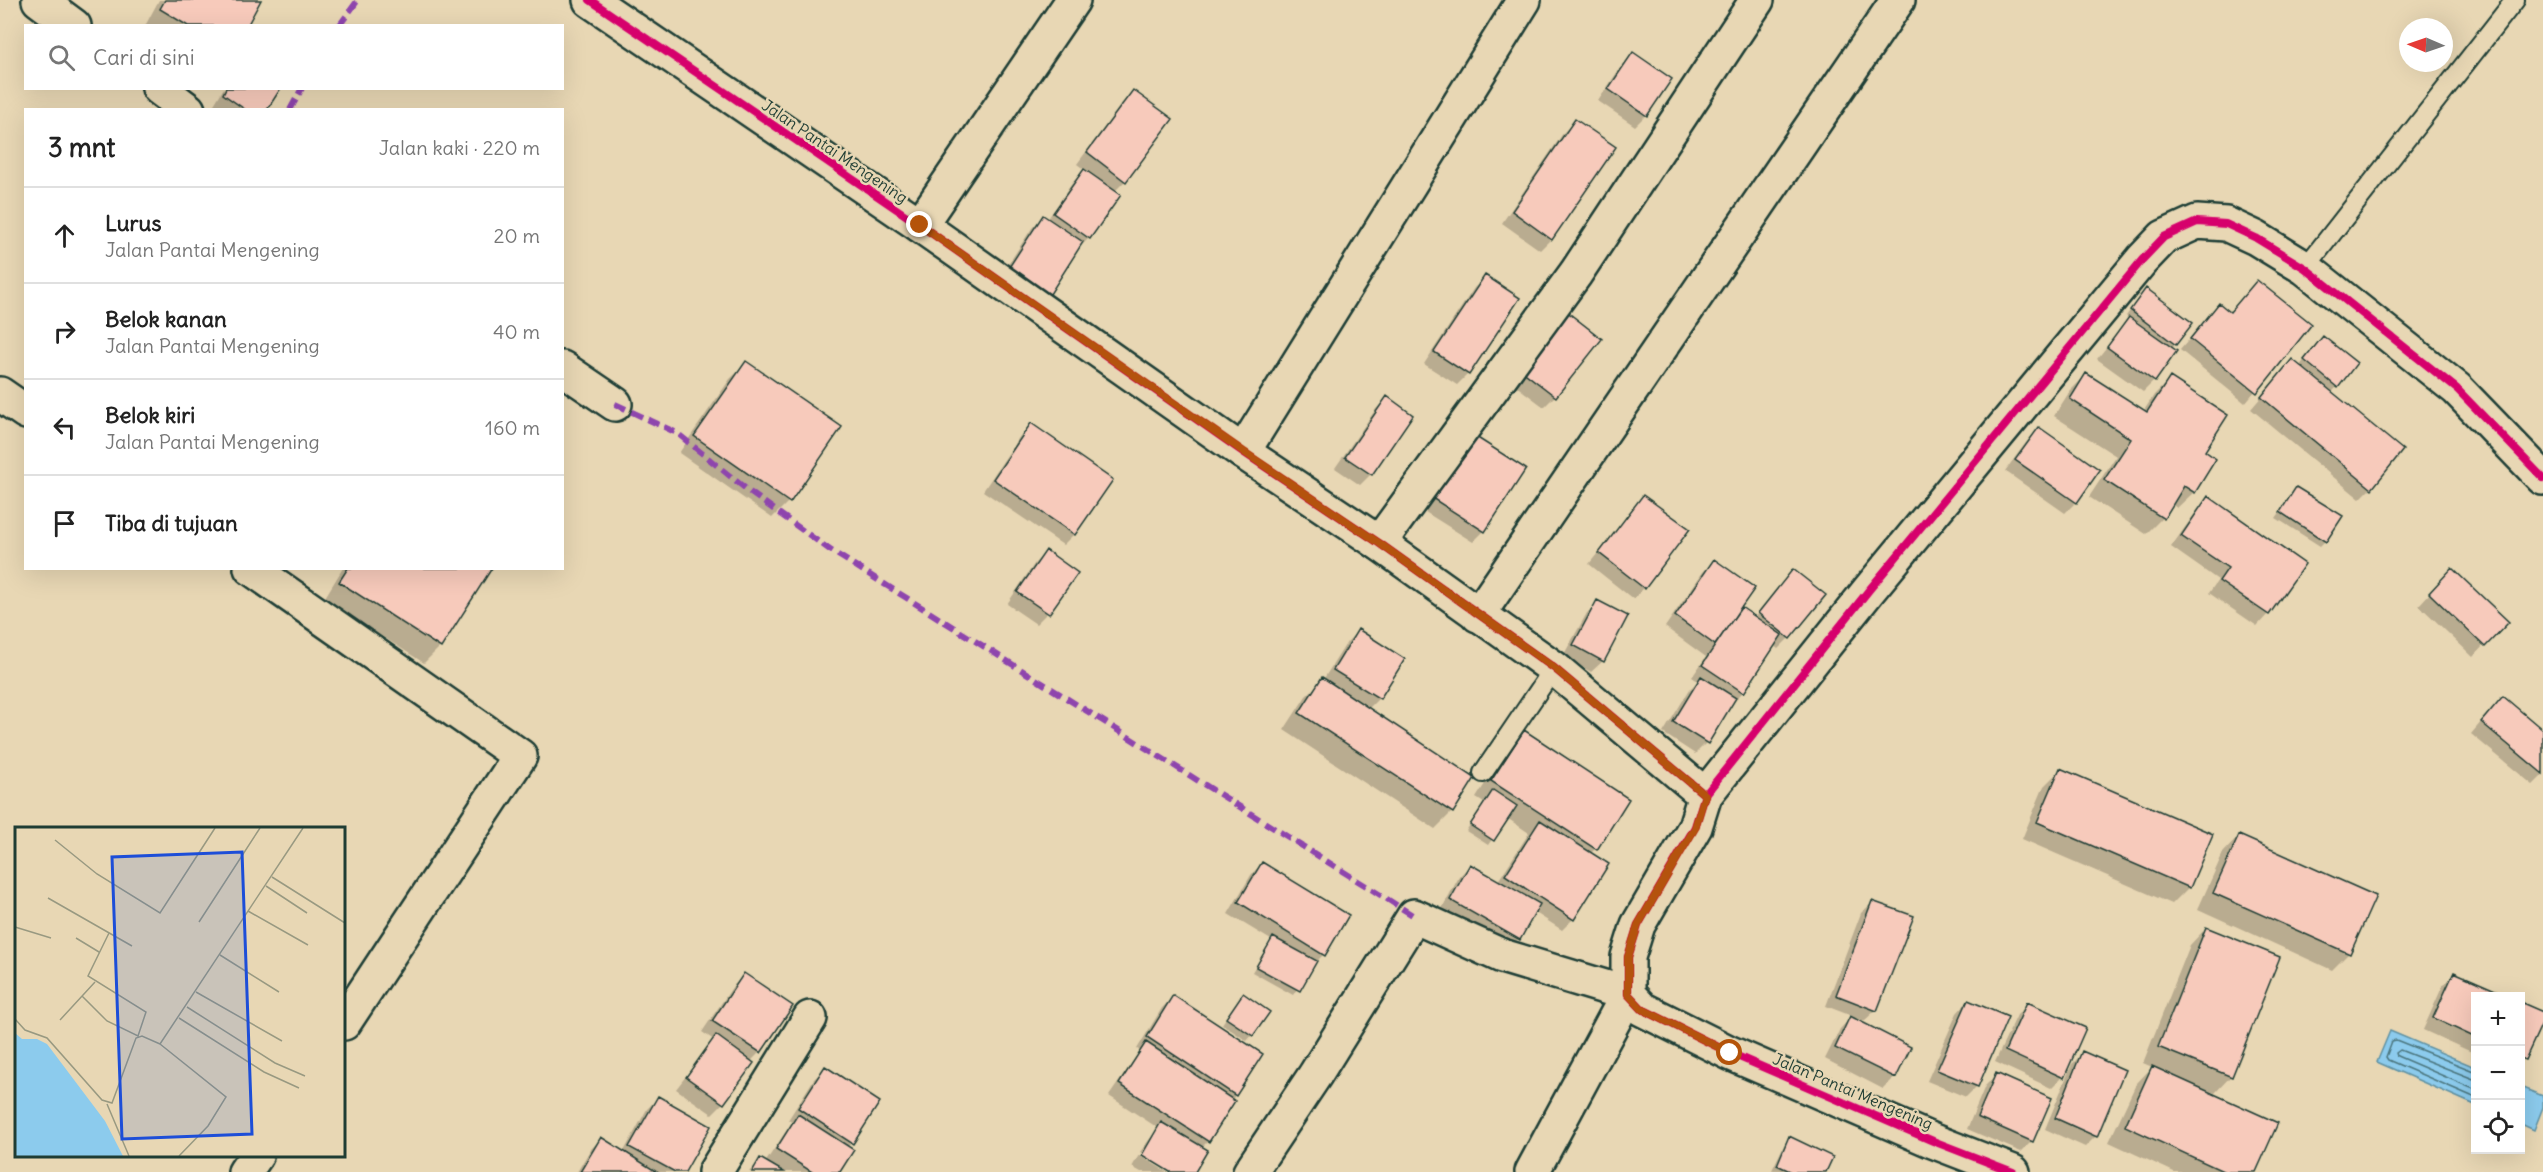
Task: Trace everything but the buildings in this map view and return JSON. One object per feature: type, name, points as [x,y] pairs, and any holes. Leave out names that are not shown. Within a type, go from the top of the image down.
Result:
[{"type":"street","points":[[39,0],[71,24]]},
{"type":"street","name":"Jalan Pantai Mengening","points":[[590,0],[1379,543],[1554,668],[1705,795]]},
{"type":"street","points":[[920,225],[1073,0]]},
{"type":"street","points":[[1244,452],[1524,0]]},
{"type":"street","points":[[1379,543],[1576,273],[1757,0]]},
{"type":"street","points":[[1478,615],[1898,0]]},
{"type":"street","points":[[162,90],[185,108]]},
{"type":"street","points":[[1532,1172],[1628,994],[1628,957],[1638,925],[1695,828],[1705,795],[1876,580],[2142,260],[2164,237],[2197,222],[2226,224],[2256,238],[2305,268],[2457,388],[2543,477]]},
{"type":"street","points":[[564,369],[615,404]]},
{"type":"street","points":[[0,394],[24,411]]},
{"type":"street","points":[[254,570],[520,756],[345,1021]]},
{"type":"street","points":[[1250,1172],[1315,1075],[1414,916],[1502,956],[1628,994]]},
{"type":"street","name":"Jalan Pantai Mengening","points":[[1628,994],[1642,1009],[1730,1053],[1933,1141],[2013,1172]]},
{"type":"street","points":[[715,1172],[810,1018]]},
{"type":"street","points":[[245,1172],[255,1157]]},
{"type":"lane","points":[[2305,268],[2515,0]]},
{"type":"lane","points":[[1483,773],[1554,668]]},
{"type":"water","points":[[2390,1031],[2471,1065],[2471,1103],[2377,1062]]},
{"type":"water","points":[[2525,1089],[2543,1096],[2543,1107],[2534,1130],[2525,1126]]},
{"type":"marked path","points":[[340,24],[358,0]]},
{"type":"marked path","points":[[291,108],[301,90]]},
{"type":"marked path","points":[[615,404],[677,433],[751,493],[830,550],[1414,916]]},
{"type":"cycle path","points":[[590,0],[920,225],[1243,452],[1379,543],[1554,668],[1705,795],[1695,827],[1638,925],[1628,957],[1628,994],[1642,1009],[1730,1053],[1933,1141],[2013,1172]]},
{"type":"cycle path","points":[[1705,795],[1869,590],[2142,260],[2164,237],[2197,222],[2226,224],[2256,238],[2305,268],[2457,389],[2543,478]]},
{"type":"route","points":[[920,225],[1244,452],[1379,543],[1554,668],[1705,795],[1695,828],[1638,925],[1628,957],[1628,994],[1642,1009],[1730,1053]]}]
